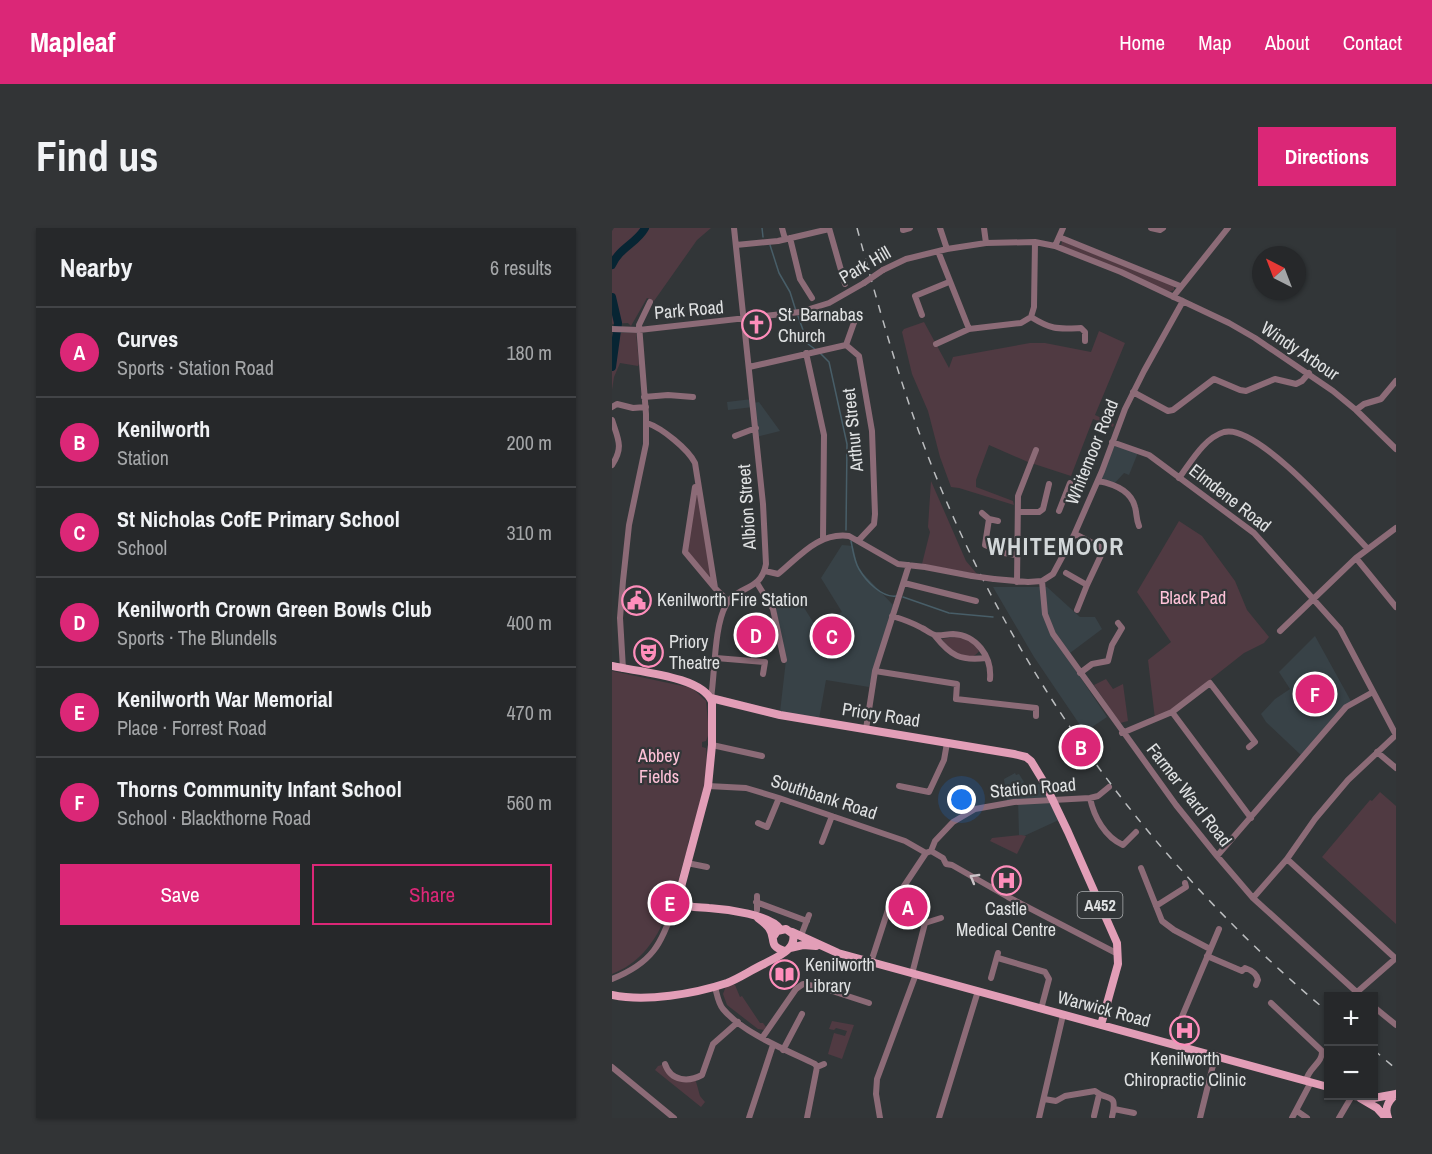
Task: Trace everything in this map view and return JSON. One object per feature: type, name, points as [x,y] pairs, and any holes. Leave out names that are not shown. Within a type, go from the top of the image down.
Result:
[{"type":"main road","name":"A452","points":[[612,666],[686,682],[702,689],[711,698]]},
{"type":"main road","name":"Priory Road","points":[[711,698],[780,715],[1020,755],[1031,761],[1053,799]]},
{"type":"main road","points":[[711,698],[713,707],[712,745],[708,786],[677,902],[683,906],[757,914],[820,946]]},
{"type":"main road","name":"A452","points":[[1053,799],[1112,932],[1119,954]]},
{"type":"main road","points":[[757,914],[771,930],[773,941],[778,949],[787,950]]},
{"type":"main road","points":[[756,968],[765,958],[774,933],[787,931]]},
{"type":"main road","points":[[787,931],[794,942],[787,950]]},
{"type":"main road","points":[[612,995],[656,996],[715,987],[736,979],[787,950],[803,945],[820,946]]},
{"type":"main road","name":"Warwick Road","points":[[820,946],[1324,1086]]},
{"type":"main road","points":[[1101,1025],[1119,954]]},
{"type":"main road","points":[[1378,1097],[1396,1094]]},
{"type":"main road","points":[[1387,1118],[1387,1105],[1396,1094]]},
{"type":"main road","points":[[1362,1100],[1377,1108],[1387,1118]]},
{"type":"street","name":"Albion Street","points":[[728,601],[757,583],[765,571],[766,553],[764,504],[734,228]]},
{"type":"street","points":[[782,228],[800,279],[812,298]]},
{"type":"street","points":[[903,228],[903,230],[910,228]]},
{"type":"street","points":[[940,228],[947,249]]},
{"type":"street","points":[[984,228],[986,243]]},
{"type":"street","points":[[1055,246],[1063,228]]},
{"type":"street","points":[[1151,228],[1160,230],[1163,228]]},
{"type":"street","points":[[1173,297],[1226,228]]},
{"type":"street","points":[[736,245],[787,239],[829,229],[845,284]]},
{"type":"street","points":[[1059,237],[1180,286]]},
{"type":"street","points":[[936,344],[969,329],[1021,323],[1031,316],[1034,308],[1035,242]]},
{"type":"street","name":"Park Hill","points":[[743,320],[800,312],[829,303],[883,270],[906,259],[986,243],[1035,242],[1055,246],[1121,272],[1173,297]]},
{"type":"street","points":[[938,251],[969,329]]},
{"type":"street","points":[[922,315],[915,296],[949,282]]},
{"type":"street","name":"Windy Arbour","points":[[1173,297],[1229,323],[1309,373],[1356,410],[1396,449]]},
{"type":"street","points":[[623,669],[620,618],[623,581],[629,525],[646,449],[646,407],[639,325],[650,302]]},
{"type":"street","name":"Whitemoor Road","points":[[1042,581],[1053,574],[1075,534],[1133,393],[1183,302]]},
{"type":"street","points":[[1031,316],[1055,329],[1081,328],[1085,332],[1085,341]]},
{"type":"street","points":[[749,367],[846,345],[856,317]]},
{"type":"street","name":"Park Road","points":[[612,329],[639,330],[743,320]]},
{"type":"street","name":"Arthur Street","points":[[846,345],[859,356],[872,430],[874,524],[858,541]]},
{"type":"street","points":[[806,353],[824,435],[823,539]]},
{"type":"street","points":[[1133,393],[1168,411],[1173,411],[1214,378],[1246,391],[1275,379],[1296,384],[1309,373]]},
{"type":"street","points":[[1356,410],[1364,404],[1381,399],[1396,381]]},
{"type":"street","points":[[644,397],[668,395],[693,397]]},
{"type":"street","points":[[612,407],[617,404],[633,408],[646,407]]},
{"type":"street","points":[[612,420],[620,449],[612,465]]},
{"type":"street","points":[[646,423],[655,426],[691,454],[695,463],[715,588]]},
{"type":"street","points":[[735,436],[756,428]]},
{"type":"street","points":[[1179,478],[1212,437],[1229,431],[1244,434],[1299,476],[1368,549]]},
{"type":"street","name":"Elmdene Road","points":[[1112,442],[1149,455],[1254,533],[1340,629],[1396,735]]},
{"type":"street","points":[[1017,582],[1018,496],[1036,450]]},
{"type":"street","points":[[696,480],[685,552],[728,601],[719,626],[711,698]]},
{"type":"street","points":[[1098,481],[1113,485],[1128,494],[1135,505],[1139,526]]},
{"type":"street","points":[[1059,511],[1070,483]]},
{"type":"street","points":[[1018,512],[1040,512],[1049,484]]},
{"type":"street","points":[[1047,496],[1061,501]]},
{"type":"street","points":[[982,513],[989,519],[998,521]]},
{"type":"street","points":[[989,519],[983,545],[1016,555]]},
{"type":"street","points":[[1280,632],[1356,558],[1396,530]]},
{"type":"street","points":[[1075,534],[1100,547],[1103,551],[1077,610]]},
{"type":"street","points":[[765,571],[778,574],[810,546],[823,539],[842,535],[858,541],[898,564],[1017,582],[1042,581]]},
{"type":"street","points":[[1356,558],[1396,607]]},
{"type":"street","points":[[866,729],[875,672],[909,565]]},
{"type":"street","points":[[1066,573],[1087,585]]},
{"type":"street","name":"Farmer Ward Road","points":[[1042,581],[1048,622],[1053,634],[1176,805],[1253,898],[1356,992]]},
{"type":"street","points":[[757,583],[773,609],[784,660]]},
{"type":"street","points":[[904,583],[976,601]]},
{"type":"street","points":[[892,616],[935,636],[948,650],[962,659],[986,658]]},
{"type":"street","points":[[1108,661],[1112,645],[1122,627]]},
{"type":"street","points":[[935,636],[955,634],[970,638],[982,649],[990,669],[990,679]]},
{"type":"street","points":[[716,658],[765,662],[763,674]]},
{"type":"street","points":[[1080,673],[1092,664],[1108,661],[1116,663]]},
{"type":"street","points":[[875,672],[957,684],[956,699],[1036,708],[1036,716]]},
{"type":"street","points":[[1122,733],[1172,712],[1210,683],[1254,743]]},
{"type":"street","points":[[1217,856],[1346,707],[1373,692]]},
{"type":"street","points":[[1172,712],[1251,818]]},
{"type":"street","points":[[1253,898],[1287,859],[1315,819],[1348,780],[1396,735]]},
{"type":"street","points":[[899,786],[929,792],[945,760],[947,742]]},
{"type":"street","points":[[712,745],[762,756]]},
{"type":"street","points":[[1377,752],[1396,768]]},
{"type":"street","name":"Southbank Road","points":[[708,786],[746,788],[916,845],[942,858],[946,864],[952,865],[1008,897],[1119,954]]},
{"type":"street","points":[[1109,787],[1098,796],[1090,798],[1092,808],[1106,833],[1123,845],[1136,832]]},
{"type":"street","points":[[758,823],[767,826],[779,798]]},
{"type":"street","name":"Station Road","points":[[872,961],[888,910],[933,844],[953,822],[969,812],[1000,804],[1090,798]]},
{"type":"street","points":[[822,842],[832,816]]},
{"type":"street","points":[[1287,859],[1396,958],[1362,992]]},
{"type":"street","points":[[687,863],[707,867]]},
{"type":"street","points":[[1141,868],[1162,921],[1242,972],[1245,968],[1250,969],[1257,976],[1256,985]]},
{"type":"street","points":[[1156,906],[1186,887],[1185,883]]},
{"type":"street","points":[[757,914],[757,899],[808,918],[802,933]]},
{"type":"street","points":[[612,979],[638,966],[651,954],[666,932],[677,902]]},
{"type":"street","points":[[891,911],[925,923],[941,918]]},
{"type":"street","points":[[880,1118],[876,1094],[877,1079],[915,972],[925,923]]},
{"type":"street","points":[[1173,1045],[1178,1026],[1186,1012],[1220,927]]},
{"type":"street","points":[[990,978],[998,956],[1045,972],[1049,979],[1041,1009]]},
{"type":"street","points":[[762,1038],[794,992],[803,984],[820,987],[869,1003]]},
{"type":"street","points":[[715,987],[723,1009],[738,1022],[773,1045],[820,1066],[807,1118]]},
{"type":"street","points":[[939,1118],[978,991]]},
{"type":"street","points":[[1271,1003],[1322,1051],[1321,1058],[1310,1069],[1297,1111],[1292,1118]]},
{"type":"street","points":[[1378,1010],[1396,1025]]},
{"type":"street","points":[[783,1050],[802,1014]]},
{"type":"street","points":[[1039,1118],[1063,1015]]},
{"type":"street","points":[[665,1064],[669,1072],[683,1080],[694,1079],[702,1075],[713,1044],[738,1022]]},
{"type":"street","points":[[749,1118],[773,1045]]},
{"type":"street","points":[[1200,1118],[1215,1057]]},
{"type":"street","points":[[612,1067],[674,1118]]},
{"type":"street","points":[[1044,1099],[1056,1101],[1065,1096],[1098,1092],[1099,1095],[1112,1098],[1114,1102],[1112,1117]]},
{"type":"street","points":[[1094,1116],[1099,1095]]},
{"type":"street","points":[[1339,1118],[1351,1100]]},
{"type":"street","points":[[1114,1109],[1134,1113]]},
{"type":"street","points":[[1297,1111],[1307,1118]]},
{"type":"shaded area","points":[[752,399],[753,403],[759,402],[780,431],[756,437],[753,407],[728,410],[727,402]]},
{"type":"shaded area","points":[[1112,442],[1139,450],[1129,475],[1124,473],[1113,485],[1098,481]]},
{"type":"shaded area","points":[[842,545],[853,546],[858,568],[893,605],[869,687],[826,680],[819,719],[780,712],[786,660],[776,609],[796,595],[815,625],[842,612],[821,578]]},
{"type":"shaded area","points":[[993,587],[1047,587],[1080,617],[1095,617],[1102,629],[1066,656],[1107,717],[1092,727],[1082,728],[1034,657]]},
{"type":"shaded area","points":[[1315,636],[1352,703],[1303,757],[1266,722],[1261,714],[1275,699],[1290,689],[1279,672]]},
{"type":"shaded area","points":[[1015,773],[1019,774],[1024,782],[1022,784],[1032,787],[1041,783],[1061,819],[1024,836],[1019,835],[1018,800],[1007,800],[1004,779]]},
{"type":"green space","points":[[614,228],[711,228],[697,240],[654,301],[647,298],[631,326],[628,323],[612,324],[612,231]]},
{"type":"green space","points":[[1062,241],[1174,286],[1174,290],[1169,292],[1061,246]]},
{"type":"green space","points":[[924,322],[949,368],[953,357],[1030,343],[1045,343],[1091,352],[1099,331],[1125,343],[1095,415],[1114,424],[1113,427],[1093,419],[1071,476],[1028,462],[989,445],[976,480],[976,487],[1013,501],[1014,505],[951,487],[940,457],[928,411],[912,374],[902,332],[904,329]]},
{"type":"green space","points":[[612,333],[636,333],[639,364],[638,366],[620,363],[612,390]]},
{"type":"green space","points":[[931,481],[966,561],[977,574],[922,564],[930,532],[928,527]]},
{"type":"green space","points":[[697,491],[712,583],[689,555],[687,549]]},
{"type":"green space","name":"Black Pad","points":[[1179,521],[1202,536],[1235,581],[1247,610],[1269,637],[1264,643],[1244,653],[1172,712],[1155,719],[1148,660],[1171,642],[1137,592]]},
{"type":"green space","points":[[747,621],[770,624],[766,649],[743,646]]},
{"type":"green space","points":[[956,637],[969,641],[979,651],[975,655],[965,657],[954,652],[942,639]]},
{"type":"green space","name":"Abbey Fields","points":[[612,671],[692,688],[706,701],[709,733],[706,741],[702,742],[702,747],[706,748],[707,758],[701,799],[664,921],[644,952],[630,965],[612,974]]},
{"type":"green space","points":[[1106,679],[1113,689],[1123,684],[1128,721],[1120,723],[1094,685]]},
{"type":"green space","points":[[1380,792],[1396,806],[1396,924],[1322,857],[1370,800],[1372,801]]},
{"type":"green space","points":[[1026,836],[1017,854],[990,841],[992,838]]},
{"type":"green space","points":[[735,985],[740,997],[742,996],[760,1023],[766,1027],[764,1030],[758,1029],[727,1005],[723,994],[726,986]]},
{"type":"green space","points":[[832,1021],[854,1025],[842,1059],[828,1054],[834,1033],[845,1036],[847,1031],[829,1029]]},
{"type":"green space","points":[[665,1064],[677,1078],[695,1078],[700,1096],[705,1102],[701,1107],[655,1070],[658,1066]]},
{"type":"waterway","points":[[612,265],[619,254],[645,228]]},
{"type":"waterway","points":[[762,228],[763,237]]},
{"type":"waterway","points":[[770,245],[779,273],[790,292],[796,311]]},
{"type":"waterway","points":[[612,297],[618,323],[612,367]]},
{"type":"waterway","points":[[798,316],[808,344],[816,350]]},
{"type":"waterway","points":[[820,353],[829,362],[847,444],[846,530]]},
{"type":"waterway","points":[[851,541],[856,563],[866,579],[880,592],[896,596]]},
{"type":"waterway","points":[[903,597],[949,613],[993,617]]},
{"type":"railway","points":[[857,228],[895,361],[929,459],[976,566],[1015,638],[1057,708],[1104,775],[1154,839],[1209,900],[1267,958],[1324,1008]]},
{"type":"railway","points":[[1378,1053],[1396,1069]]},
{"type":"place","name":"St. Barnabas Church","points":[[757,325]]},
{"type":"place","name":"Kenilworth Fire Station","points":[[636,600]]},
{"type":"place","name":"Kenilworth Crown Green Bowls Club","points":[[756,635]]},
{"type":"place","name":"St Nicholas CofE Primary School","points":[[832,636]]},
{"type":"place","name":"Priory Theatre","points":[[648,652]]},
{"type":"place","name":"Thorns Community Infant School","points":[[1315,694]]},
{"type":"place","name":"Kenilworth","points":[[1081,747]]},
{"type":"place","name":"Castle Medical Centre","points":[[1006,880]]},
{"type":"place","name":"Kenilworth War Memorial","points":[[670,903]]},
{"type":"place","name":"Curves","points":[[908,907]]},
{"type":"place","name":"Kenilworth Library","points":[[784,975]]},
{"type":"place","name":"Kenilworth Chiropractic Clinic","points":[[1185,1030]]},
{"type":"district","name":"WHITEMOOR","points":[[1056,547]]}]
